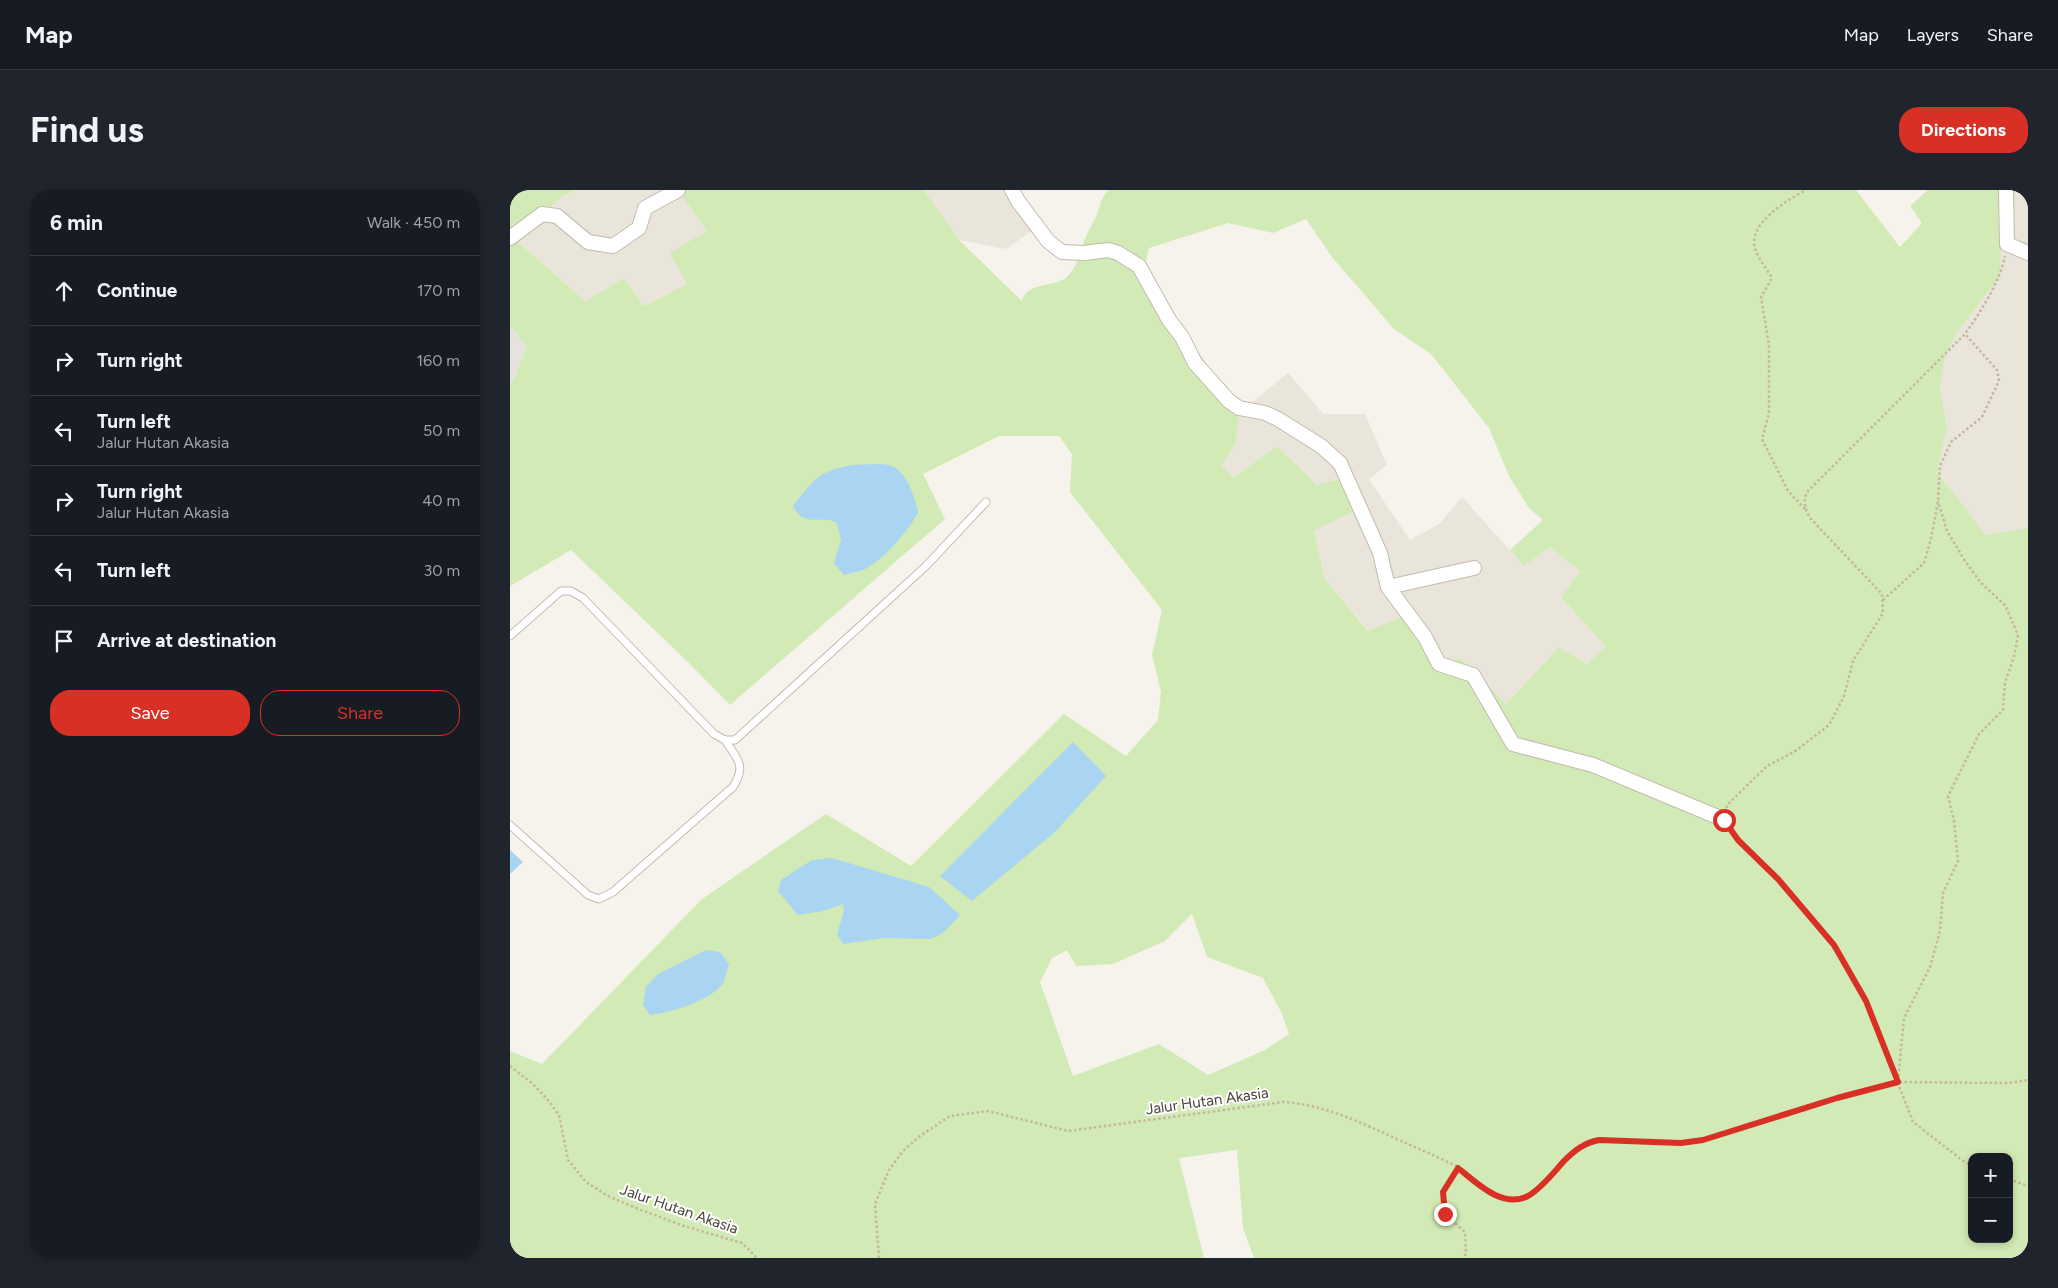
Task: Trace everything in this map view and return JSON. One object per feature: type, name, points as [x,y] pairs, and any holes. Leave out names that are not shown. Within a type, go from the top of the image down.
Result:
[{"type":"street","points":[[510,238],[542,214],[558,216],[588,242],[613,246],[640,228],[645,208],[678,190]]},
{"type":"street","points":[[1012,190],[1018,202],[1048,241],[1062,252],[1084,253],[1108,250],[1118,253],[1138,266],[1169,320],[1182,337],[1195,363],[1229,401],[1239,408],[1265,413],[1278,419],[1321,446],[1340,463],[1380,553],[1388,587],[1425,637],[1439,664],[1473,675],[1513,744],[1592,765],[1724,820]]},
{"type":"street","points":[[2006,190],[2007,244],[2028,254]]},
{"type":"street","points":[[1388,587],[1474,568]]},
{"type":"lane","points":[[724,740],[735,740],[926,566],[986,502]]},
{"type":"lane","points":[[510,636],[561,591],[571,591],[583,598],[714,734],[724,740],[740,763],[740,776],[733,786],[613,892],[599,899],[588,895],[510,825]]},
{"type":"path","points":[[1806,190],[1766,217],[1756,231],[1755,250],[1772,278],[1761,297],[1770,344],[1770,413],[1762,439],[1788,491],[1806,510],[1810,518],[1882,594],[1883,614],[1853,661],[1844,696],[1829,725],[1794,752],[1767,766],[1730,802],[1724,812],[1724,820],[1738,840],[1778,879],[1834,945],[1866,1001],[1913,1122],[1968,1164]]},
{"type":"path","points":[[1806,510],[1804,498],[1807,492],[1965,334],[1979,314],[2002,269],[2007,244]]},
{"type":"path","points":[[1883,600],[1924,563],[1938,502],[1940,466],[1951,442],[1982,417],[1999,381],[1997,370],[1965,334]]},
{"type":"path","points":[[1898,1082],[1904,1018],[1930,967],[1940,930],[1943,893],[1958,861],[1954,821],[1948,796],[1979,734],[2003,710],[2005,682],[2014,657],[2018,635],[2005,605],[1981,583],[1946,531],[1938,502]]},
{"type":"path","name":"Jalur Hutan Akasia","points":[[510,1066],[534,1084],[559,1115],[568,1160],[586,1182],[608,1196],[636,1208],[684,1226],[742,1243],[758,1258]]},
{"type":"path","points":[[1898,1082],[2009,1083],[2028,1080]]},
{"type":"path","name":"Jalur Hutan Akasia","points":[[880,1258],[875,1204],[889,1170],[903,1151],[914,1141],[950,1116],[988,1111],[1068,1131],[1283,1102],[1304,1103],[1321,1107],[1368,1125],[1458,1168],[1496,1196],[1508,1199],[1528,1196],[1540,1187],[1576,1149],[1588,1142],[1599,1140],[1681,1143],[1703,1140],[1837,1098],[1898,1082]]},
{"type":"path","points":[[1458,1168],[1443,1192],[1445,1214],[1465,1232],[1466,1253],[1464,1258]]},
{"type":"path","points":[[2013,1180],[2028,1186]]},
{"type":"shaded area","points":[[576,190],[678,190],[708,231],[687,284],[644,306],[624,278],[585,301],[517,241],[562,196]]},
{"type":"shaded area","points":[[924,190],[1021,190],[1040,225],[1006,249],[959,240]]},
{"type":"shaded area","points":[[1999,190],[2028,190],[2028,528],[1985,535],[1937,473],[1947,427],[1940,388],[1944,360],[1957,332],[2000,276],[2002,228]]},
{"type":"shaded area","points":[[510,326],[527,346],[510,388]]},
{"type":"shaded area","points":[[1288,373],[1323,414],[1365,414],[1387,465],[1369,479],[1410,540],[1439,524],[1462,497],[1524,566],[1550,547],[1580,571],[1561,599],[1607,646],[1587,664],[1559,647],[1506,704],[1461,658],[1437,666],[1369,631],[1325,579],[1314,531],[1317,485],[1277,446],[1233,478],[1222,465],[1236,443],[1239,413]]},
{"type":"green space","points":[[510,190],[576,190],[562,196],[517,241],[585,301],[624,278],[644,306],[687,284],[670,253],[707,231],[678,190],[924,190],[959,240],[1022,301],[1029,290],[1055,283],[1067,277],[1077,261],[1085,238],[1108,190],[1856,190],[1900,247],[1922,223],[1910,206],[1928,190],[1999,190],[2002,228],[2000,276],[1957,332],[1944,360],[1940,388],[1947,427],[1937,473],[1985,535],[2028,528],[2028,1258],[1254,1258],[1243,1228],[1237,1150],[1179,1158],[1204,1258],[510,1258],[510,1051],[542,1064],[702,899],[826,814],[911,866],[1064,714],[1126,756],[1158,720],[1161,692],[1152,655],[1162,610],[1070,492],[1072,454],[1059,436],[999,436],[923,474],[945,519],[730,705],[571,550],[510,586],[510,388],[527,346],[510,325]],"holes":[[[1306,219],[1332,257],[1394,329],[1431,354],[1489,428],[1509,476],[1529,508],[1543,520],[1510,550],[1524,566],[1550,547],[1580,571],[1561,598],[1606,646],[1587,664],[1559,647],[1506,704],[1461,658],[1437,666],[1404,616],[1368,631],[1325,579],[1314,531],[1352,512],[1341,479],[1317,485],[1277,446],[1233,478],[1222,465],[1236,443],[1239,413],[1144,270],[1149,248],[1228,223],[1273,233]],[[1192,914],[1207,957],[1263,978],[1282,1014],[1289,1034],[1265,1050],[1208,1075],[1159,1044],[1073,1076],[1040,982],[1052,958],[1067,950],[1076,966],[1113,964],[1165,941]]]},
{"type":"water","points":[[879,464],[894,467],[905,477],[909,484],[918,513],[908,529],[879,560],[863,570],[844,575],[834,563],[841,540],[837,523],[825,519],[808,519],[798,513],[793,506],[806,489],[818,478],[832,470],[852,465]]},
{"type":"water","points":[[1073,742],[1106,776],[1055,832],[972,901],[940,876]]},
{"type":"water","points":[[510,850],[523,862],[510,874]]},
{"type":"water","points":[[832,858],[929,887],[960,915],[943,933],[930,939],[884,938],[843,944],[837,934],[844,911],[843,904],[823,911],[798,915],[778,891],[781,880],[812,860]]},
{"type":"water","points":[[706,950],[720,952],[729,964],[724,981],[718,989],[690,1005],[650,1015],[643,1005],[646,987],[658,974]]},
{"type":"route","points":[[1445,1214],[1443,1192],[1458,1168],[1496,1196],[1508,1199],[1520,1198],[1528,1196],[1540,1187],[1576,1149],[1588,1142],[1599,1140],[1681,1143],[1703,1140],[1837,1098],[1898,1082],[1866,1001],[1834,945],[1778,879],[1738,840],[1724,820]]}]
